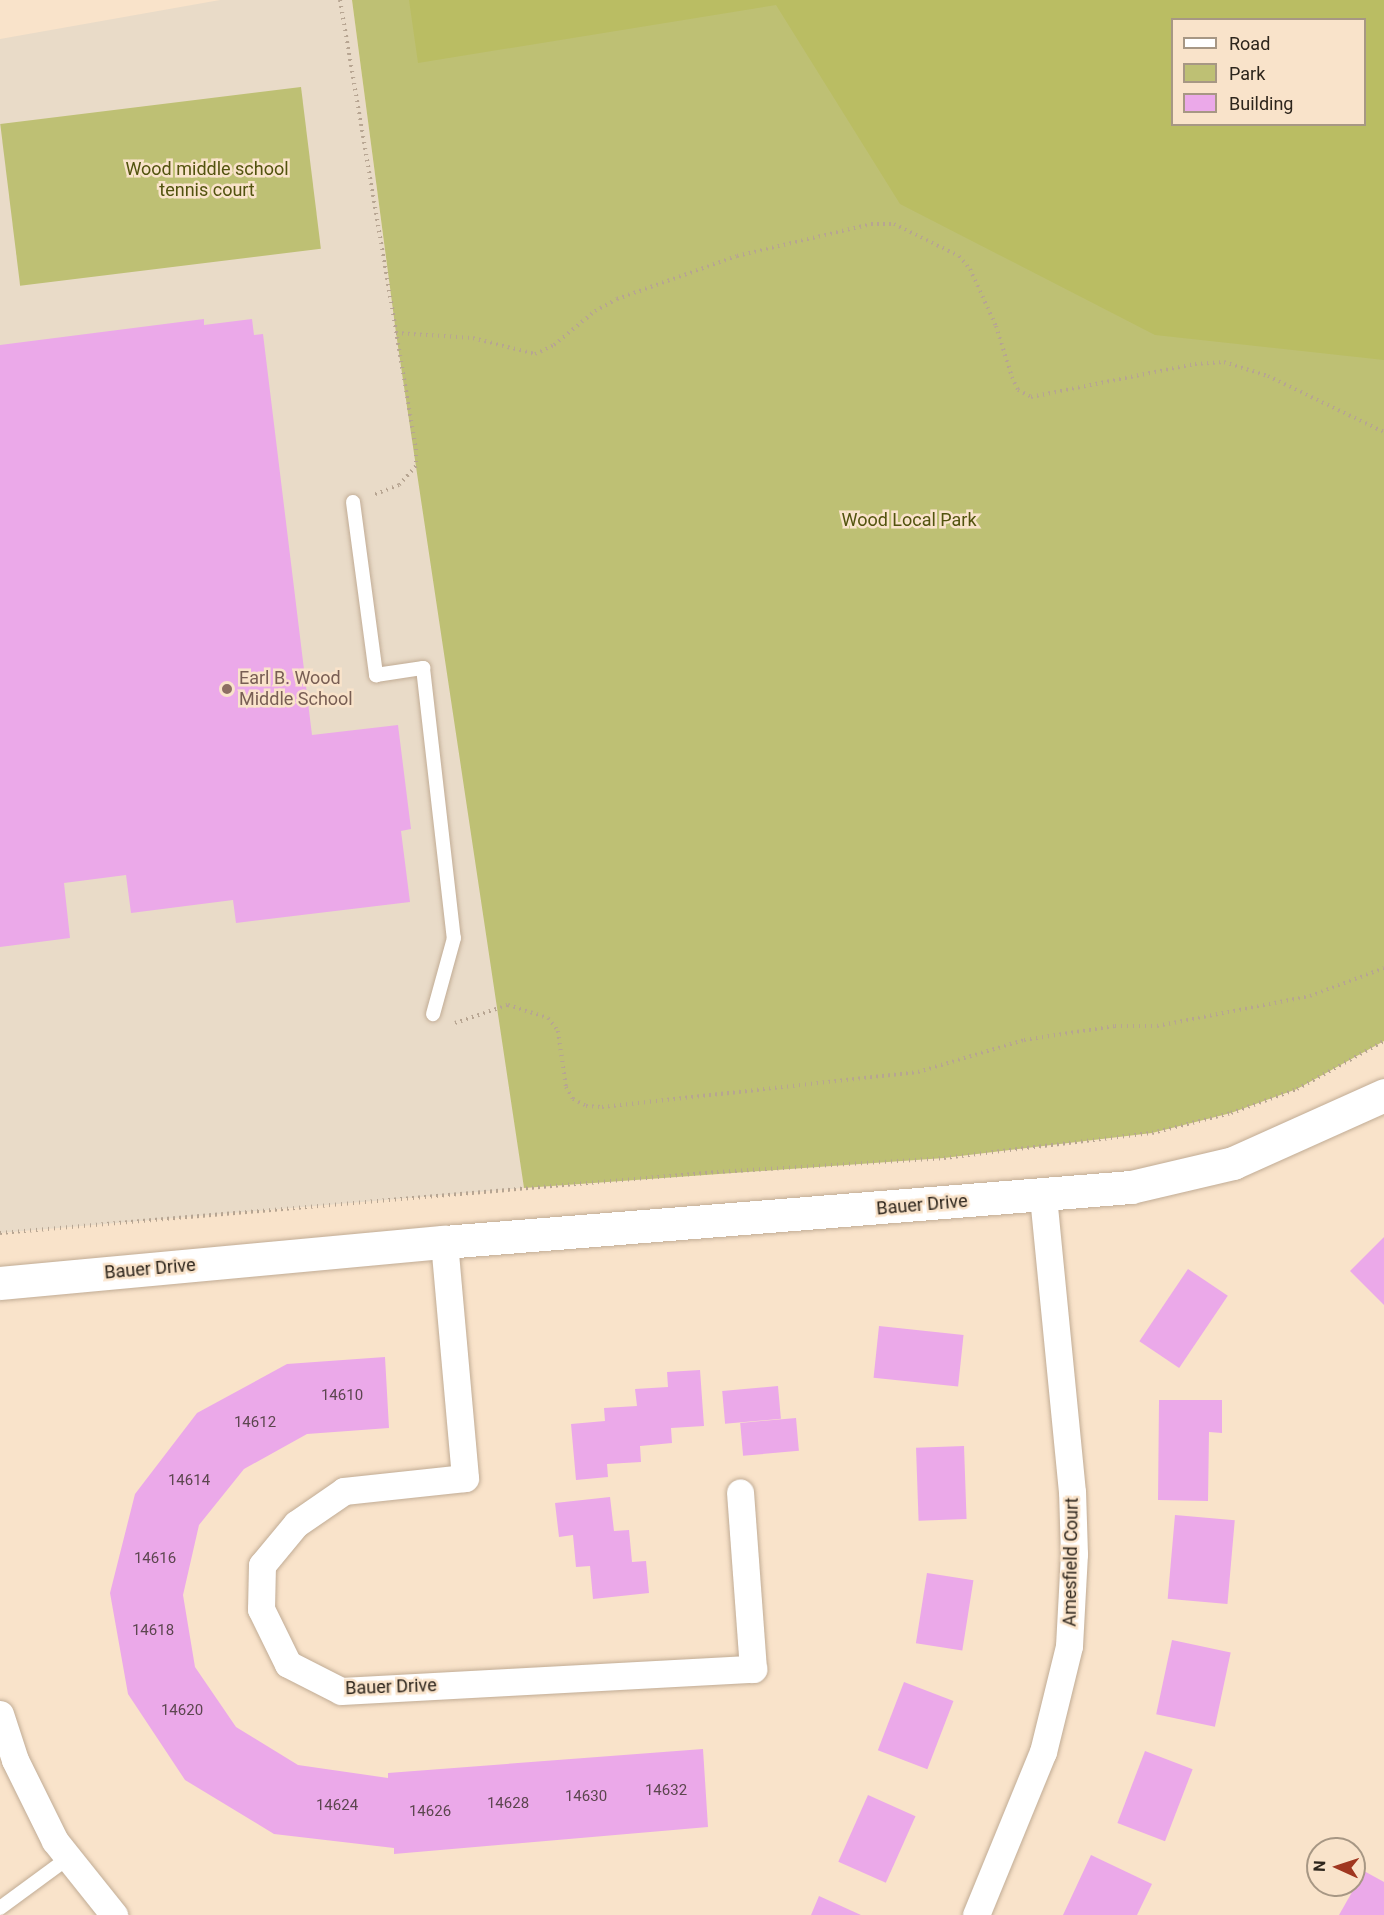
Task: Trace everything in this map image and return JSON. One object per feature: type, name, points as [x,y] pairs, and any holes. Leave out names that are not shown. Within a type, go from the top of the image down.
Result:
[{"type":"street","name":"Bauer Drive","points":[[0,1282],[444,1242],[1131,1187],[1233,1163],[1384,1095]]},
{"type":"street","name":"Amesfield Court","points":[[976,1915],[1043,1752],[1069,1646],[1074,1554],[1072,1492],[1043,1195]]},
{"type":"street","name":"Bauer Drive","points":[[444,1242],[465,1478],[344,1491],[296,1524],[262,1565],[261,1609],[288,1664],[341,1691],[753,1670],[740,1492]]},
{"type":"street","points":[[0,1714],[15,1760],[55,1841],[114,1915]]},
{"type":"lane","points":[[353,502],[376,675],[423,668],[454,938],[433,1014]]},
{"type":"lane","points":[[0,1908],[68,1858]]},
{"type":"path","points":[[340,0],[416,466],[399,485],[353,502]]},
{"type":"path","points":[[396,333],[473,338],[535,354],[554,345],[595,311],[617,299],[736,256],[871,224],[894,224],[959,256],[970,268],[996,326],[1018,390],[1031,397],[1195,364],[1224,362],[1268,376],[1384,432]]},
{"type":"path","points":[[443,1028],[484,1010],[508,1005],[548,1017],[558,1031],[566,1087],[573,1099],[586,1106],[602,1107],[918,1072],[1024,1040],[1115,1026],[1157,1026],[1310,996],[1384,968]]},
{"type":"path","points":[[0,1233],[727,1171],[944,1158],[1152,1133],[1232,1113],[1297,1089],[1384,1041]]},
{"type":"shaded area","name":"Earl B. Wood Middle School","points":[[220,0],[352,0],[396,333],[421,461],[524,1188],[0,1233],[0,39]]},
{"type":"green space","name":"Wood Local Park","points":[[352,0],[1384,0],[1384,1041],[1297,1089],[1231,1113],[1152,1133],[944,1158],[524,1188],[396,333]]},
{"type":"green space","points":[[409,0],[1384,0],[1384,360],[1155,335],[900,204],[776,5],[418,63]]},
{"type":"green space","name":"Wood middle school tennis court","points":[[301,87],[321,249],[20,286],[0,124]]},
{"type":"building","name":"Earl B. Wood Middle School","points":[[204,319],[204,325],[252,319],[254,335],[263,334],[312,735],[398,725],[411,829],[401,831],[410,902],[236,923],[233,900],[131,913],[126,875],[64,883],[70,938],[0,947],[0,345]]},
{"type":"building","points":[[1384,1237],[1384,1305],[1350,1271]]},
{"type":"building","points":[[1188,1269],[1228,1296],[1179,1368],[1139,1341]]},
{"type":"building","points":[[879,1326],[964,1335],[958,1387],[874,1378]]},
{"type":"building","points":[[385,1357],[389,1428],[307,1434],[244,1469],[199,1525],[183,1595],[195,1667],[236,1727],[298,1765],[388,1778],[388,1773],[703,1749],[708,1827],[394,1854],[394,1848],[274,1834],[185,1780],[128,1694],[110,1593],[135,1494],[197,1413],[287,1364]]},
{"type":"building","points":[[700,1370],[704,1426],[671,1428],[672,1443],[640,1446],[641,1462],[607,1464],[608,1477],[576,1480],[571,1424],[605,1421],[604,1408],[637,1406],[635,1389],[668,1387],[667,1372]]},
{"type":"building","points":[[778,1386],[781,1419],[725,1424],[722,1391]]},
{"type":"building","points":[[1159,1400],[1222,1400],[1222,1433],[1209,1432],[1208,1501],[1158,1500]]},
{"type":"building","points":[[796,1418],[799,1451],[743,1456],[740,1423]]},
{"type":"building","points":[[964,1446],[967,1519],[919,1521],[916,1448]]},
{"type":"building","points":[[610,1497],[614,1531],[629,1530],[632,1562],[646,1561],[649,1593],[593,1599],[590,1566],[576,1567],[573,1535],[559,1537],[555,1503]]},
{"type":"building","points":[[1175,1515],[1235,1520],[1227,1604],[1168,1599]]},
{"type":"building","points":[[927,1573],[973,1580],[962,1650],[916,1643]]},
{"type":"building","points":[[1172,1640],[1231,1652],[1215,1727],[1156,1714]]},
{"type":"building","points":[[904,1682],[953,1701],[927,1769],[878,1750]]},
{"type":"building","points":[[1145,1751],[1193,1769],[1165,1841],[1117,1823]]},
{"type":"building","points":[[868,1795],[916,1816],[886,1883],[838,1862]]},
{"type":"building","points":[[1091,1855],[1152,1884],[1137,1915],[1063,1915]]},
{"type":"building","points":[[1366,1872],[1384,1882],[1384,1915],[1339,1915],[1349,1897],[1366,1897]]},
{"type":"building","points":[[819,1896],[861,1915],[811,1915]]},
{"type":"place","name":"Earl B. Wood Middle School","points":[[227,689]]}]
